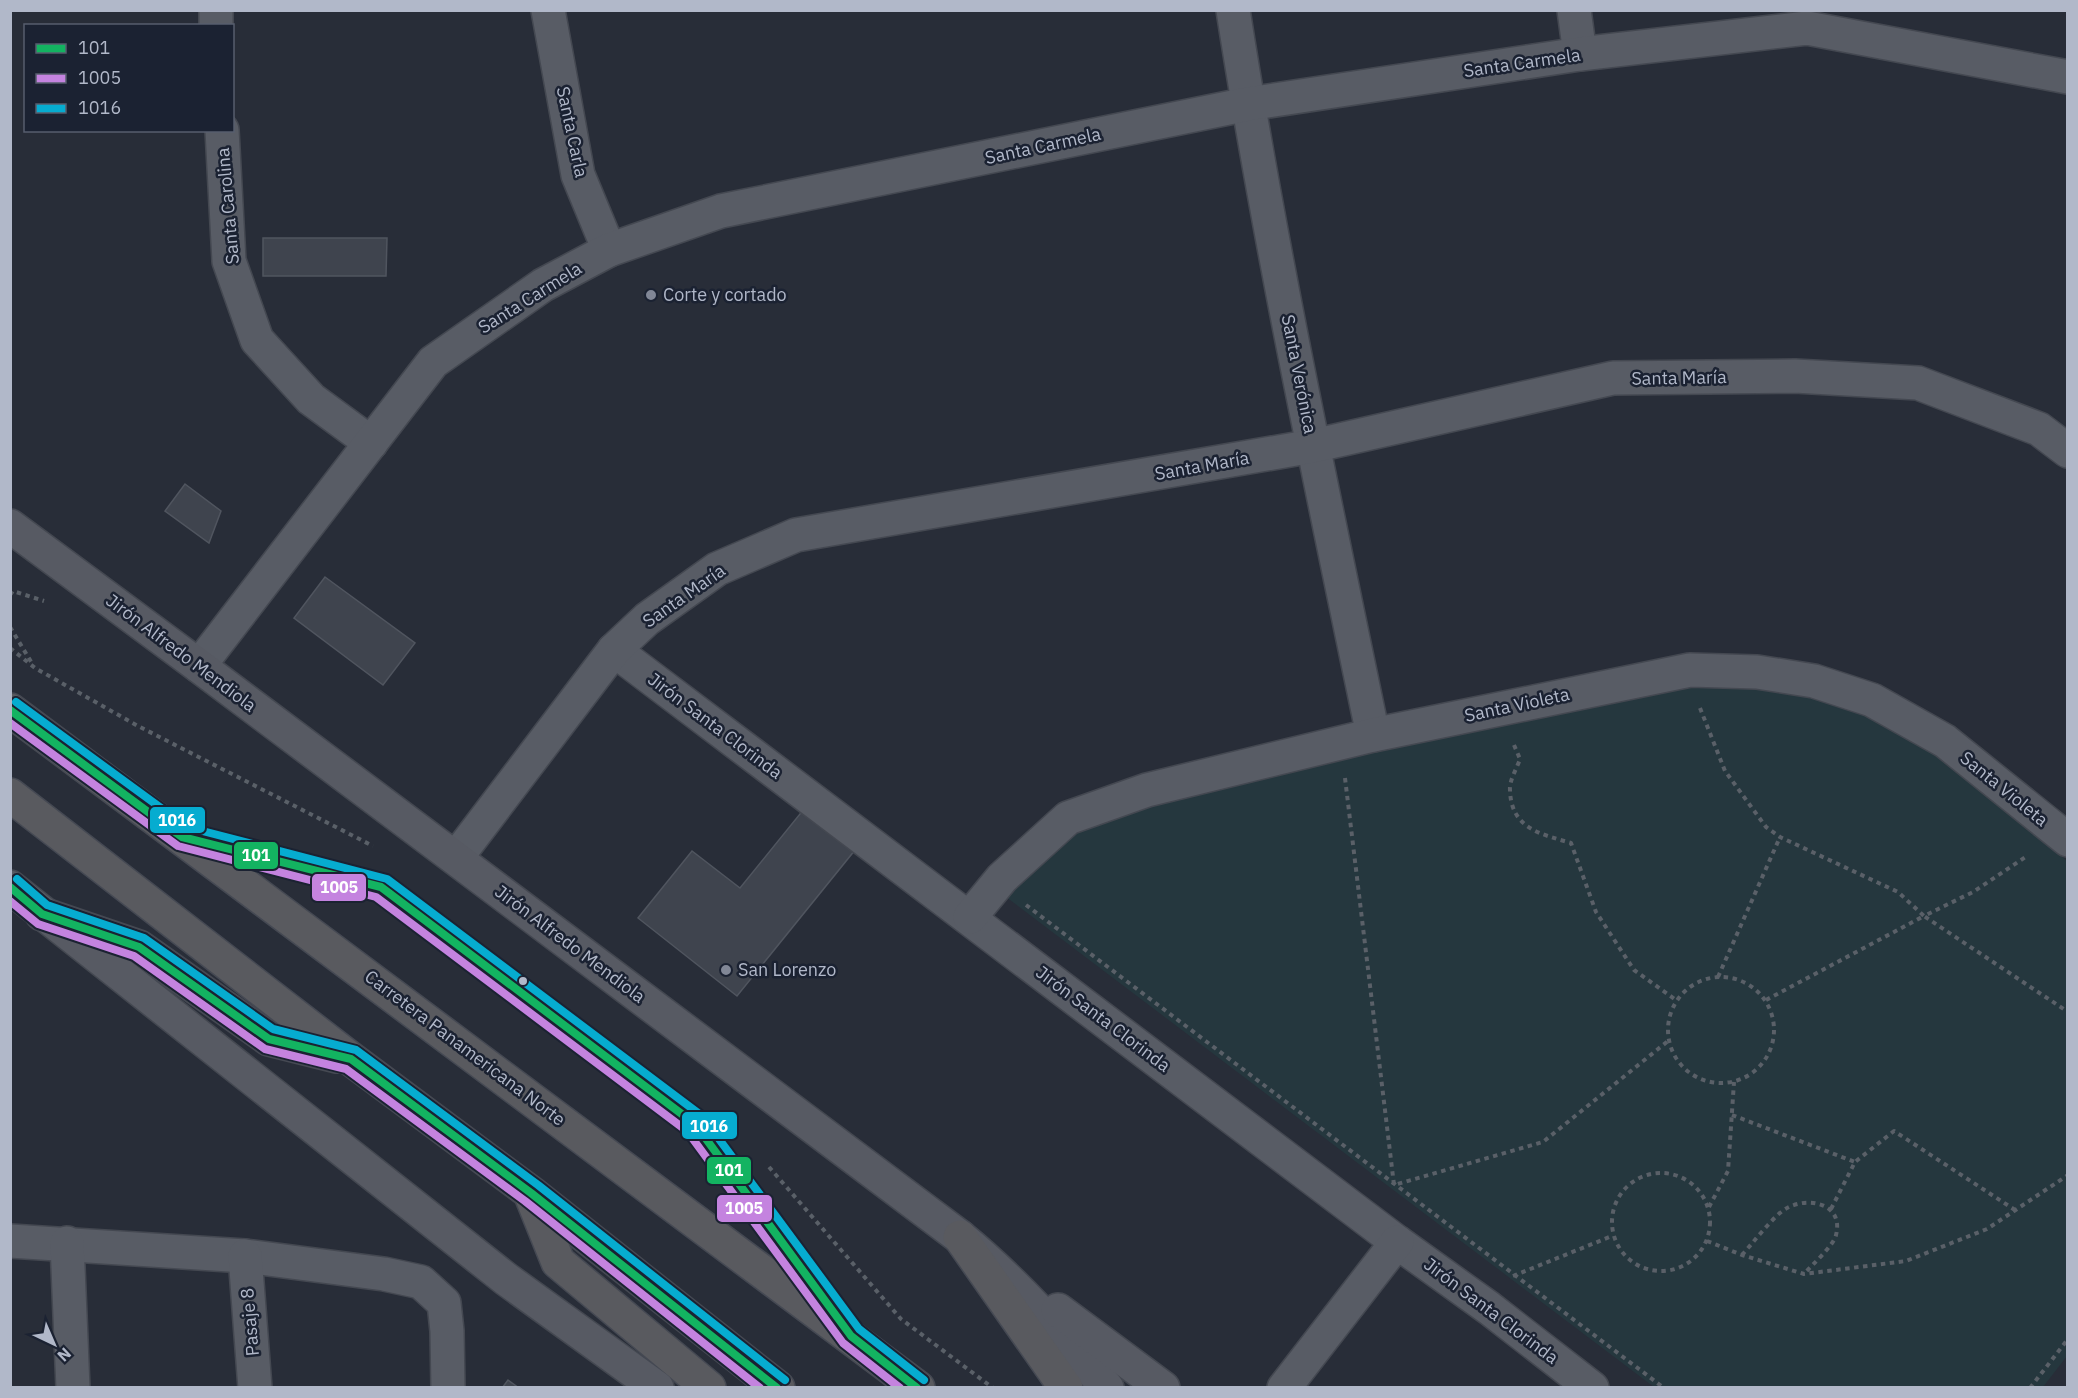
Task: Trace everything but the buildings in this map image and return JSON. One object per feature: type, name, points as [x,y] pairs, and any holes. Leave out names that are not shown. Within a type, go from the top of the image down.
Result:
[{"type":"highway","name":"Carretera Panamericana Norte","points":[[10,710],[918,1388]]},
{"type":"highway","points":[[10,795],[351,1059],[531,1193],[778,1388]]},
{"type":"highway","points":[[42,914],[139,947],[269,1039],[351,1059]]},
{"type":"highway","points":[[531,1193],[558,1262],[709,1388]]},
{"type":"highway","points":[[970,1246],[1066,1388]]},
{"type":"main road","name":"Jirón Alfredo Mendiola","points":[[10,526],[200,666],[970,1246],[1058,1330],[1107,1388]]},
{"type":"main road","points":[[10,887],[506,1279],[657,1388]]},
{"type":"main road","points":[[970,1246],[1163,1388]]},
{"type":"street","name":"Santa Carla","points":[[548,10],[578,175],[609,250]]},
{"type":"street","name":"Santa Verónica","points":[[1233,10],[1248,104],[1313,446],[1373,735]]},
{"type":"street","points":[[1574,10],[1580,54]]},
{"type":"street","name":"Santa Carmela","points":[[200,666],[433,362],[543,285],[609,250],[721,211],[1248,104],[1580,54],[1807,28],[2067,77]]},
{"type":"street","name":"Santa Carolina","points":[[222,132],[229,261],[257,339],[311,399],[371,443]]},
{"type":"street","name":"Santa María","points":[[456,858],[614,650],[647,619],[717,569],[796,535],[1313,446],[1613,378],[1795,376],[1918,383],[2039,429],[2067,451]]},
{"type":"street","name":"Jirón Santa Clorinda","points":[[614,650],[970,917],[1396,1242],[1490,1308],[1592,1388]]},
{"type":"street","name":"Santa Violeta","points":[[970,917],[1002,878],[1068,818],[1147,790],[1373,735],[1690,670],[1757,672],[1814,681],[1872,700],[1945,741],[2067,840]]},
{"type":"street","points":[[10,1241],[245,1256],[384,1274],[421,1282],[444,1303],[448,1388]]},
{"type":"street","points":[[1284,1388],[1396,1242]]},
{"type":"street","points":[[67,1243],[73,1388]]},
{"type":"street","name":"Pasaje 8","points":[[245,1256],[255,1388]]},
{"type":"lane","points":[[182,837],[381,887],[695,1124],[851,1336]]},
{"type":"path","points":[[10,627],[34,668],[10,648]]},
{"type":"path","points":[[1699,706],[1725,771],[1766,827],[1780,837],[1898,892],[1924,916],[2067,1012]]},
{"type":"path","points":[[1512,740],[1520,759],[1509,789],[1515,813],[1533,831],[1571,843],[1596,912],[1634,970],[1676,1000]]},
{"type":"path","points":[[1345,771],[1394,1185]]},
{"type":"path","points":[[1718,977],[1780,837]]},
{"type":"path","points":[[1766,1000],[1973,892],[2027,855]]},
{"type":"path","points":[[1023,903],[1664,1388]]},
{"type":"path","points":[[1718,977],[1736,978],[1752,986],[1766,1000],[1774,1019],[1774,1039],[1767,1058],[1756,1071],[1742,1080],[1710,1083],[1696,1078],[1678,1062],[1668,1041],[1668,1020],[1676,1000],[1688,988],[1702,980],[1718,977]]},
{"type":"path","points":[[1394,1185],[1542,1142],[1668,1041]]},
{"type":"path","points":[[1709,1207],[1695,1185],[1672,1173],[1646,1174],[1624,1187],[1612,1210],[1612,1236],[1626,1259],[1649,1271],[1675,1270],[1697,1256],[1707,1241],[1709,1207],[1728,1171],[1734,1082]]},
{"type":"path","points":[[1732,1115],[1855,1162]]},
{"type":"path","points":[[1831,1209],[1855,1162],[1894,1131],[2015,1210]]},
{"type":"path","points":[[1707,1241],[1804,1274],[1906,1261],[1987,1228],[2067,1175]]},
{"type":"path","points":[[1743,1255],[1785,1208],[1806,1201],[1831,1209],[1838,1219],[1836,1237],[1804,1274]]},
{"type":"path","points":[[1490,1308],[1514,1275],[1612,1236]]},
{"type":"path","points":[[2030,1388],[2067,1339]]},
{"type":"shaded area","points":[[1693,685],[1789,686],[1856,706],[1933,751],[2067,861],[2067,1356],[2043,1387],[1654,1387],[1006,897],[1015,886],[1080,828],[1163,797]]},
{"type":"transit line","name":"1016","points":[[16,702],[187,827],[387,879],[702,1116],[859,1329],[924,1380]]},
{"type":"transit line","name":"101","points":[[10,710],[182,837],[381,887],[695,1124],[851,1336],[917,1388]]},
{"type":"transit line","name":"1005","points":[[10,723],[178,846],[376,897],[687,1131],[843,1343],[900,1388]]},
{"type":"transit line","name":"1016","points":[[17,879],[47,905],[144,938],[273,1029],[356,1050],[538,1185],[785,1380]]},
{"type":"transit line","name":"101","points":[[10,887],[42,914],[139,947],[269,1039],[351,1059],[531,1193],[777,1388]]},
{"type":"transit line","name":"1005","points":[[10,901],[38,924],[134,956],[265,1049],[346,1069],[525,1201],[760,1388]]},
{"type":"place","name":"Corte y cortado","points":[[651,295]]},
{"type":"place","name":"San Lorenzo","points":[[726,970]]}]
